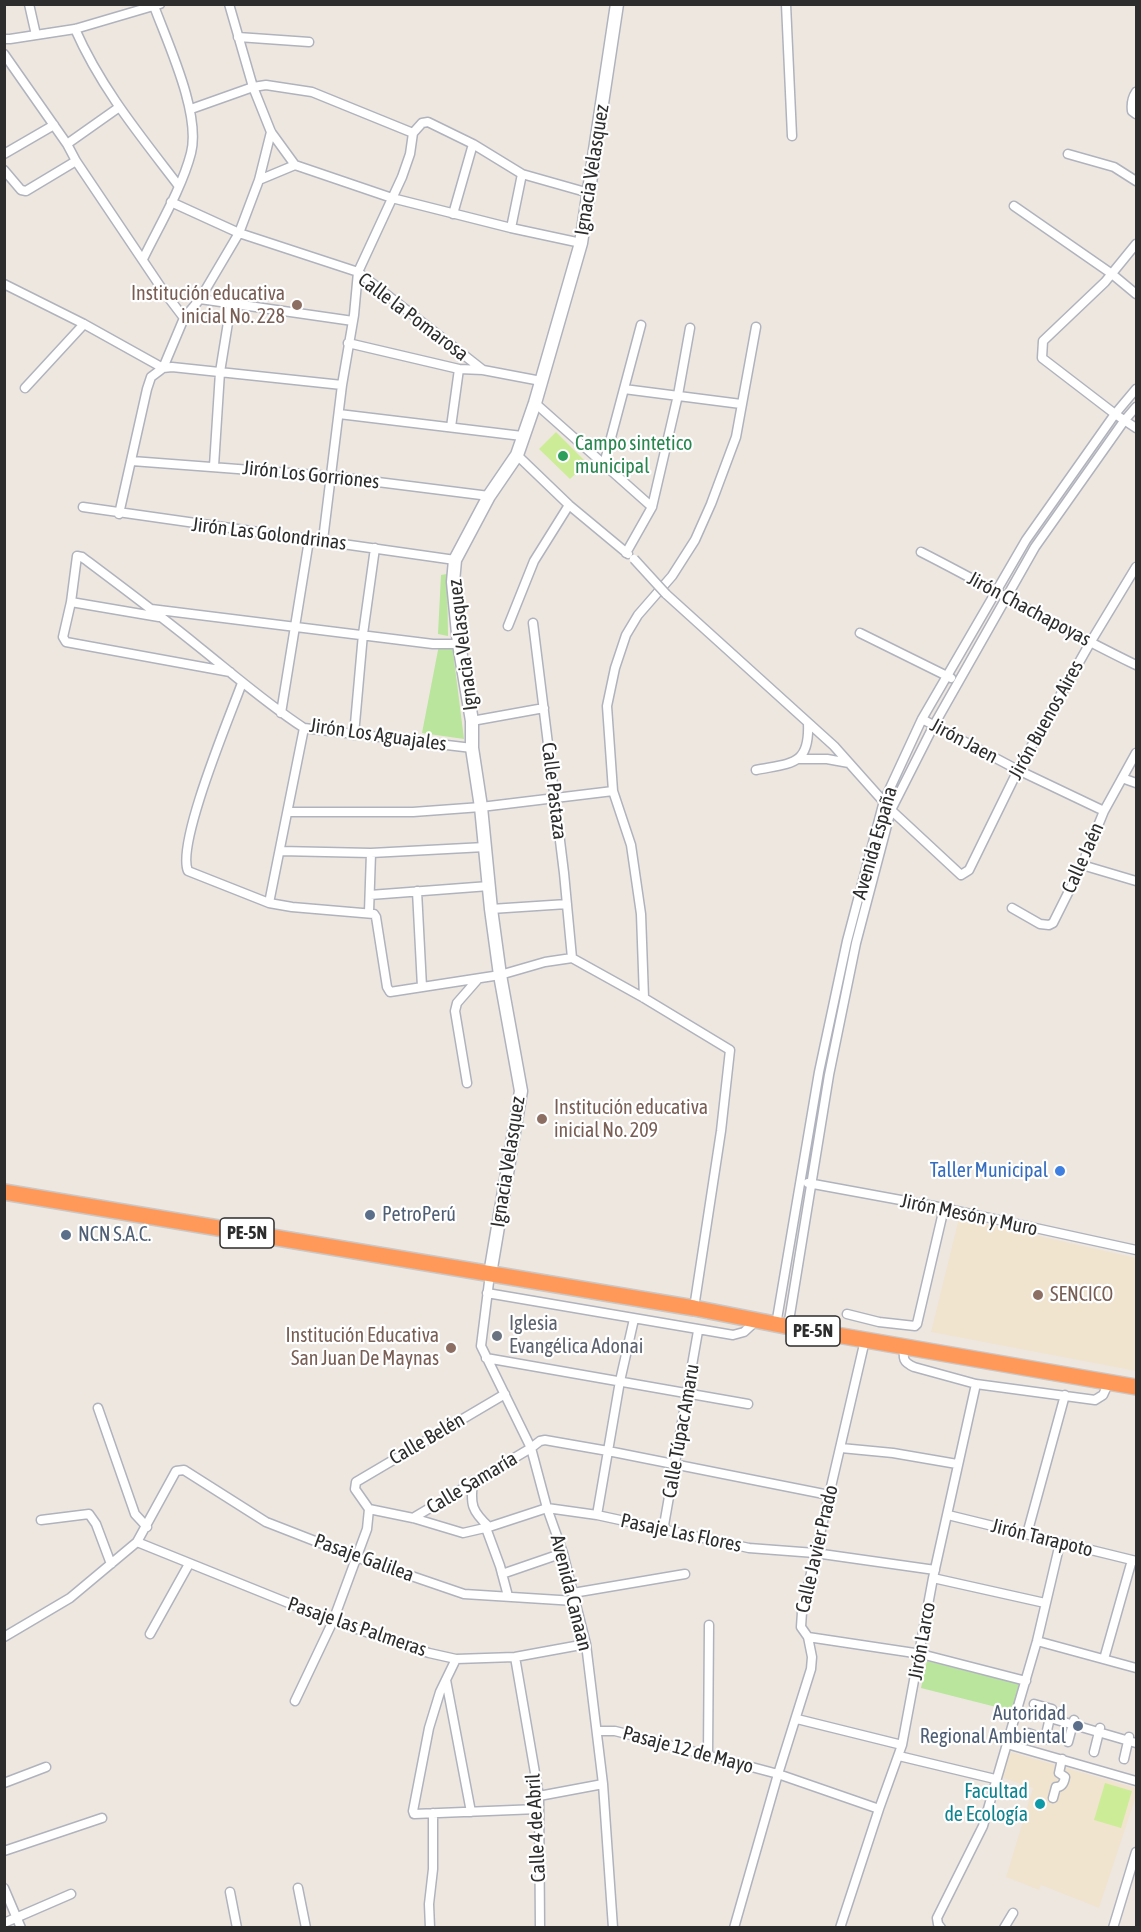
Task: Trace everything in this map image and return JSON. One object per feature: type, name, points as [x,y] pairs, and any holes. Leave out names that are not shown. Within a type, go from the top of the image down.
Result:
[{"type":"highway","name":"PE-5N","points":[[4,1192],[694,1308],[782,1326],[1137,1387]]},
{"type":"main road","name":"Ignacia Velasquez","points":[[490,1274],[521,1091],[500,975],[491,909],[481,807],[472,748],[472,721],[459,644],[453,582],[455,560],[489,496],[517,455],[535,403],[581,243],[617,4]]},
{"type":"street","points":[[29,4],[36,35]]},
{"type":"street","points":[[229,4],[253,87],[271,132],[295,165],[392,198],[581,243]]},
{"type":"street","points":[[786,4],[792,136]]},
{"type":"street","points":[[143,259],[171,202],[191,151],[191,109],[157,5],[75,29],[7,39],[4,52],[162,289],[184,318]]},
{"type":"street","points":[[75,29],[88,58],[118,108],[178,185]]},
{"type":"street","points":[[238,37],[309,42]]},
{"type":"street","points":[[191,109],[253,87],[266,86],[312,92],[413,133]]},
{"type":"street","points":[[1137,92],[1132,97],[1131,105],[1132,111],[1137,114]]},
{"type":"street","points":[[67,144],[118,108]]},
{"type":"street","points":[[323,540],[358,273],[410,154],[413,133],[422,123],[428,122],[473,144],[522,174],[589,194]]},
{"type":"street","points":[[4,154],[54,124]]},
{"type":"street","points":[[119,514],[142,403],[151,377],[163,368],[184,318],[200,299],[239,233],[259,180],[271,132]]},
{"type":"street","points":[[453,214],[473,144]]},
{"type":"street","points":[[1068,154],[1114,167],[1137,181]]},
{"type":"street","points":[[4,170],[21,190],[26,191],[76,161]]},
{"type":"street","points":[[259,180],[295,165]]},
{"type":"street","points":[[511,228],[522,174]]},
{"type":"street","name":"Calle la Pomarosa","points":[[171,202],[239,233],[358,273],[483,370]]},
{"type":"street","points":[[1014,206],[1137,294]]},
{"type":"street","points":[[1137,244],[1112,274],[1043,341],[1042,349],[1042,358],[1124,421],[1137,428]]},
{"type":"street","points":[[4,284],[84,324],[163,368],[342,384]]},
{"type":"street","points":[[200,299],[353,321]]},
{"type":"street","points":[[214,466],[220,372],[231,303]]},
{"type":"street","points":[[25,388],[84,324]]},
{"type":"street","points":[[604,464],[641,325]]},
{"type":"street","points":[[644,998],[640,914],[631,845],[613,791],[607,706],[615,668],[626,635],[638,615],[672,576],[695,540],[736,437],[756,327]]},
{"type":"street","points":[[626,553],[651,507],[678,395],[690,328]]},
{"type":"street","points":[[348,343],[459,369],[483,370],[541,381]]},
{"type":"street","points":[[451,427],[459,369]]},
{"type":"street","points":[[624,389],[741,404]]},
{"type":"street","name":"Avenida España","points":[[782,1326],[800,1182],[819,1072],[847,941],[884,801],[922,719],[1026,540],[1115,414],[1137,389]]},
{"type":"street","points":[[535,403],[651,507]]},
{"type":"street","name":"Avenida España","points":[[782,1326],[856,943],[891,810],[934,725],[1035,547],[1124,421],[1137,407]]},
{"type":"street","points":[[339,414],[522,436]]},
{"type":"street","points":[[517,455],[569,505],[634,559],[666,594],[834,746],[891,810]]},
{"type":"street","name":"Jirón Los Gorriones","points":[[132,460],[330,476],[489,496]]},
{"type":"street","points":[[508,626],[534,561],[569,505]]},
{"type":"street","name":"Jirón Las Golondrinas","points":[[83,507],[119,514],[323,540],[455,560]]},
{"type":"street","points":[[281,713],[309,540]]},
{"type":"street","points":[[354,735],[363,634],[375,548]]},
{"type":"street","name":"Jirón Chachapoyas","points":[[921,552],[1090,643],[1137,665]]},
{"type":"street","name":"Jirón Los Aguajales","points":[[71,602],[77,556],[80,556],[162,617],[281,713],[304,728],[472,748]]},
{"type":"street","name":"Jirón Buenos Aires","points":[[891,810],[961,875],[969,870],[1018,770],[1090,643],[1137,567]]},
{"type":"street","points":[[162,617],[71,602],[63,637],[66,642],[230,672]]},
{"type":"street","points":[[151,609],[433,644],[459,644]]},
{"type":"street","name":"Calle Pastaza","points":[[533,623],[572,958]]},
{"type":"street","points":[[860,633],[947,675],[958,684]]},
{"type":"street","points":[[242,683],[210,765],[185,861],[188,871],[269,903],[292,907],[369,912],[376,917],[390,992],[500,975],[546,962],[572,958],[644,998],[730,1052],[721,1131],[694,1308]]},
{"type":"street","points":[[472,721],[544,708]]},
{"type":"street","name":"Jirón Jaen","points":[[922,719],[1018,770],[1104,811]]},
{"type":"street","points":[[756,770],[787,764],[802,756],[807,742],[808,723]]},
{"type":"street","points":[[269,903],[304,728]]},
{"type":"street","name":"Calle Jaén","points":[[1012,908],[1040,924],[1049,925],[1057,916],[1082,865],[1104,811],[1137,753]]},
{"type":"street","points":[[798,759],[827,759],[850,763]]},
{"type":"street","points":[[1122,778],[1137,783]]},
{"type":"street","points":[[288,812],[413,812],[481,807],[613,791]]},
{"type":"street","points":[[280,851],[371,853],[485,847]]},
{"type":"street","points":[[369,912],[371,853]]},
{"type":"street","points":[[1082,865],[1137,881]]},
{"type":"street","points":[[370,895],[489,886]]},
{"type":"street","points":[[417,891],[422,987]]},
{"type":"street","points":[[491,909],[567,904]]},
{"type":"street","points":[[467,1083],[455,1011],[458,1003],[478,979]]},
{"type":"street","name":"Jirón Mesón y Muro","points":[[800,1182],[944,1208],[1137,1250]]},
{"type":"street","points":[[847,1314],[879,1322],[915,1326],[919,1321],[944,1208]]},
{"type":"street","name":"Avenida Canaan","points":[[490,1274],[481,1346],[531,1448],[547,1508],[563,1552],[586,1644],[603,1784],[613,1928]]},
{"type":"street","points":[[487,1293],[698,1331],[739,1335],[756,1321]]},
{"type":"street","points":[[597,1515],[620,1381],[634,1319]]},
{"type":"street","name":"Calle Javier Prado","points":[[734,1928],[811,1669],[812,1657],[808,1637],[801,1628],[802,1612],[829,1495],[870,1341],[879,1322]]},
{"type":"street","name":"Calle Túpac Amaru","points":[[663,1531],[698,1331]]},
{"type":"street","points":[[904,1347],[903,1360],[905,1363],[976,1384],[1098,1399],[1109,1383]]},
{"type":"street","points":[[486,1358],[748,1404]]},
{"type":"street","name":"Jirón Larco","points":[[840,1928],[902,1745],[921,1654],[934,1574],[976,1384]]},
{"type":"street","name":"Calle Belén","points":[[369,1509],[355,1489],[356,1482],[505,1394]]},
{"type":"street","points":[[1027,1534],[1065,1395]]},
{"type":"street","points":[[4,1637],[70,1598],[137,1542],[147,1527],[135,1514],[98,1407]]},
{"type":"street","name":"Calle Samaría","points":[[413,1518],[545,1440],[608,1450],[829,1495]]},
{"type":"street","points":[[842,1448],[893,1453],[957,1464]]},
{"type":"street","name":"Pasaje Galilea","points":[[147,1527],[176,1471],[184,1470],[266,1522],[356,1557],[464,1594],[574,1597],[685,1574]]},
{"type":"street","points":[[473,1481],[471,1497],[473,1510],[487,1528],[508,1596]]},
{"type":"street","points":[[295,1701],[333,1621],[367,1529],[369,1509],[413,1518],[464,1533],[487,1528],[547,1508]]},
{"type":"street","name":"Pasaje Las Flores","points":[[547,1508],[597,1515],[749,1548],[815,1552],[934,1574],[1045,1603]]},
{"type":"street","points":[[41,1520],[89,1514],[96,1524],[111,1564]]},
{"type":"street","name":"Jirón Tarapoto","points":[[948,1515],[1134,1561]]},
{"type":"street","name":"Pasaje las Palmeras","points":[[137,1542],[333,1621],[429,1653],[456,1659],[515,1657],[586,1644]]},
{"type":"street","points":[[937,1925],[983,1826],[1037,1641],[1060,1543]]},
{"type":"street","points":[[502,1574],[563,1552]]},
{"type":"street","points":[[1104,1659],[1134,1561]]},
{"type":"street","points":[[150,1634],[189,1563]]},
{"type":"street","points":[[708,1755],[709,1625]]},
{"type":"street","points":[[808,1637],[921,1654],[1026,1681]]},
{"type":"street","points":[[1037,1641],[1137,1668]]},
{"type":"street","name":"Calle 4 de Abril","points":[[515,1657],[539,1796],[540,1928]]},
{"type":"street","points":[[456,1659],[440,1692],[429,1728],[412,1808],[414,1814],[538,1809]]},
{"type":"street","points":[[446,1680],[471,1812]]},
{"type":"street","points":[[1028,1733],[1045,1739],[1052,1708],[1035,1704]]},
{"type":"street","points":[[1050,1718],[1073,1722],[1133,1740],[1124,1759]]},
{"type":"street","points":[[796,1719],[902,1745]]},
{"type":"street","points":[[1068,1742],[1073,1722]]},
{"type":"street","points":[[1094,1752],[1099,1730]]},
{"type":"street","name":"Pasaje 12 de Mayo","points":[[597,1731],[615,1731],[778,1774],[879,1809]]},
{"type":"street","points":[[1007,1744],[1137,1781]]},
{"type":"street","points":[[899,1756],[995,1779]]},
{"type":"street","points":[[1053,1797],[1056,1788],[1061,1786],[1065,1778],[1059,1773],[1062,1759]]},
{"type":"street","points":[[4,1783],[46,1767]]},
{"type":"street","points":[[539,1796],[603,1784]]},
{"type":"street","points":[[430,1928],[433,1813]]},
{"type":"street","points":[[4,1851],[102,1818]]},
{"type":"street","points":[[1113,1928],[1137,1852]]},
{"type":"street","points":[[4,1888],[21,1928]]},
{"type":"street","points":[[298,1888],[306,1928]]},
{"type":"street","points":[[230,1892],[237,1928]]},
{"type":"street","points":[[4,1923],[71,1894]]},
{"type":"street","points":[[1004,1928],[1013,1913]]},
{"type":"shaded area","name":"SENCICO","points":[[959,1218],[1136,1258],[1136,1371],[931,1332]]},
{"type":"shaded area","points":[[1010,1752],[1136,1788],[1136,1796],[1099,1908],[1041,1885],[1039,1890],[1006,1877],[1033,1788],[1003,1778]]},
{"type":"green space","name":"Campo sintetico municipal","points":[[556,432],[587,463],[570,479],[539,449]]},
{"type":"green space","points":[[447,574],[448,636],[438,634],[441,575]]},
{"type":"green space","points":[[452,644],[464,739],[422,733],[439,645]]},
{"type":"green space","points":[[927,1661],[1019,1684],[1012,1711],[921,1688]]},
{"type":"green space","points":[[1105,1783],[1132,1791],[1121,1828],[1094,1820]]},
{"type":"place","name":"Institución educativa inicial No. 228","points":[[297,305]]},
{"type":"place","name":"Campo sintetico municipal","points":[[563,456]]},
{"type":"place","name":"Institución educativa inicial No. 209","points":[[542,1119]]},
{"type":"place","name":"Taller Municipal","points":[[1060,1171]]},
{"type":"place","name":"PetroPerú","points":[[370,1215]]},
{"type":"place","name":"NCN S.A.C.","points":[[66,1235]]},
{"type":"place","name":"SENCICO","points":[[1038,1295]]},
{"type":"place","name":"Iglesia Evangélica Adonai","points":[[497,1336]]},
{"type":"place","name":"Institución Educativa San Juan De Maynas","points":[[451,1348]]},
{"type":"place","name":"Autoridad Regional Ambiental","points":[[1078,1726]]},
{"type":"place","name":"Facultad de Ecología","points":[[1040,1804]]}]
